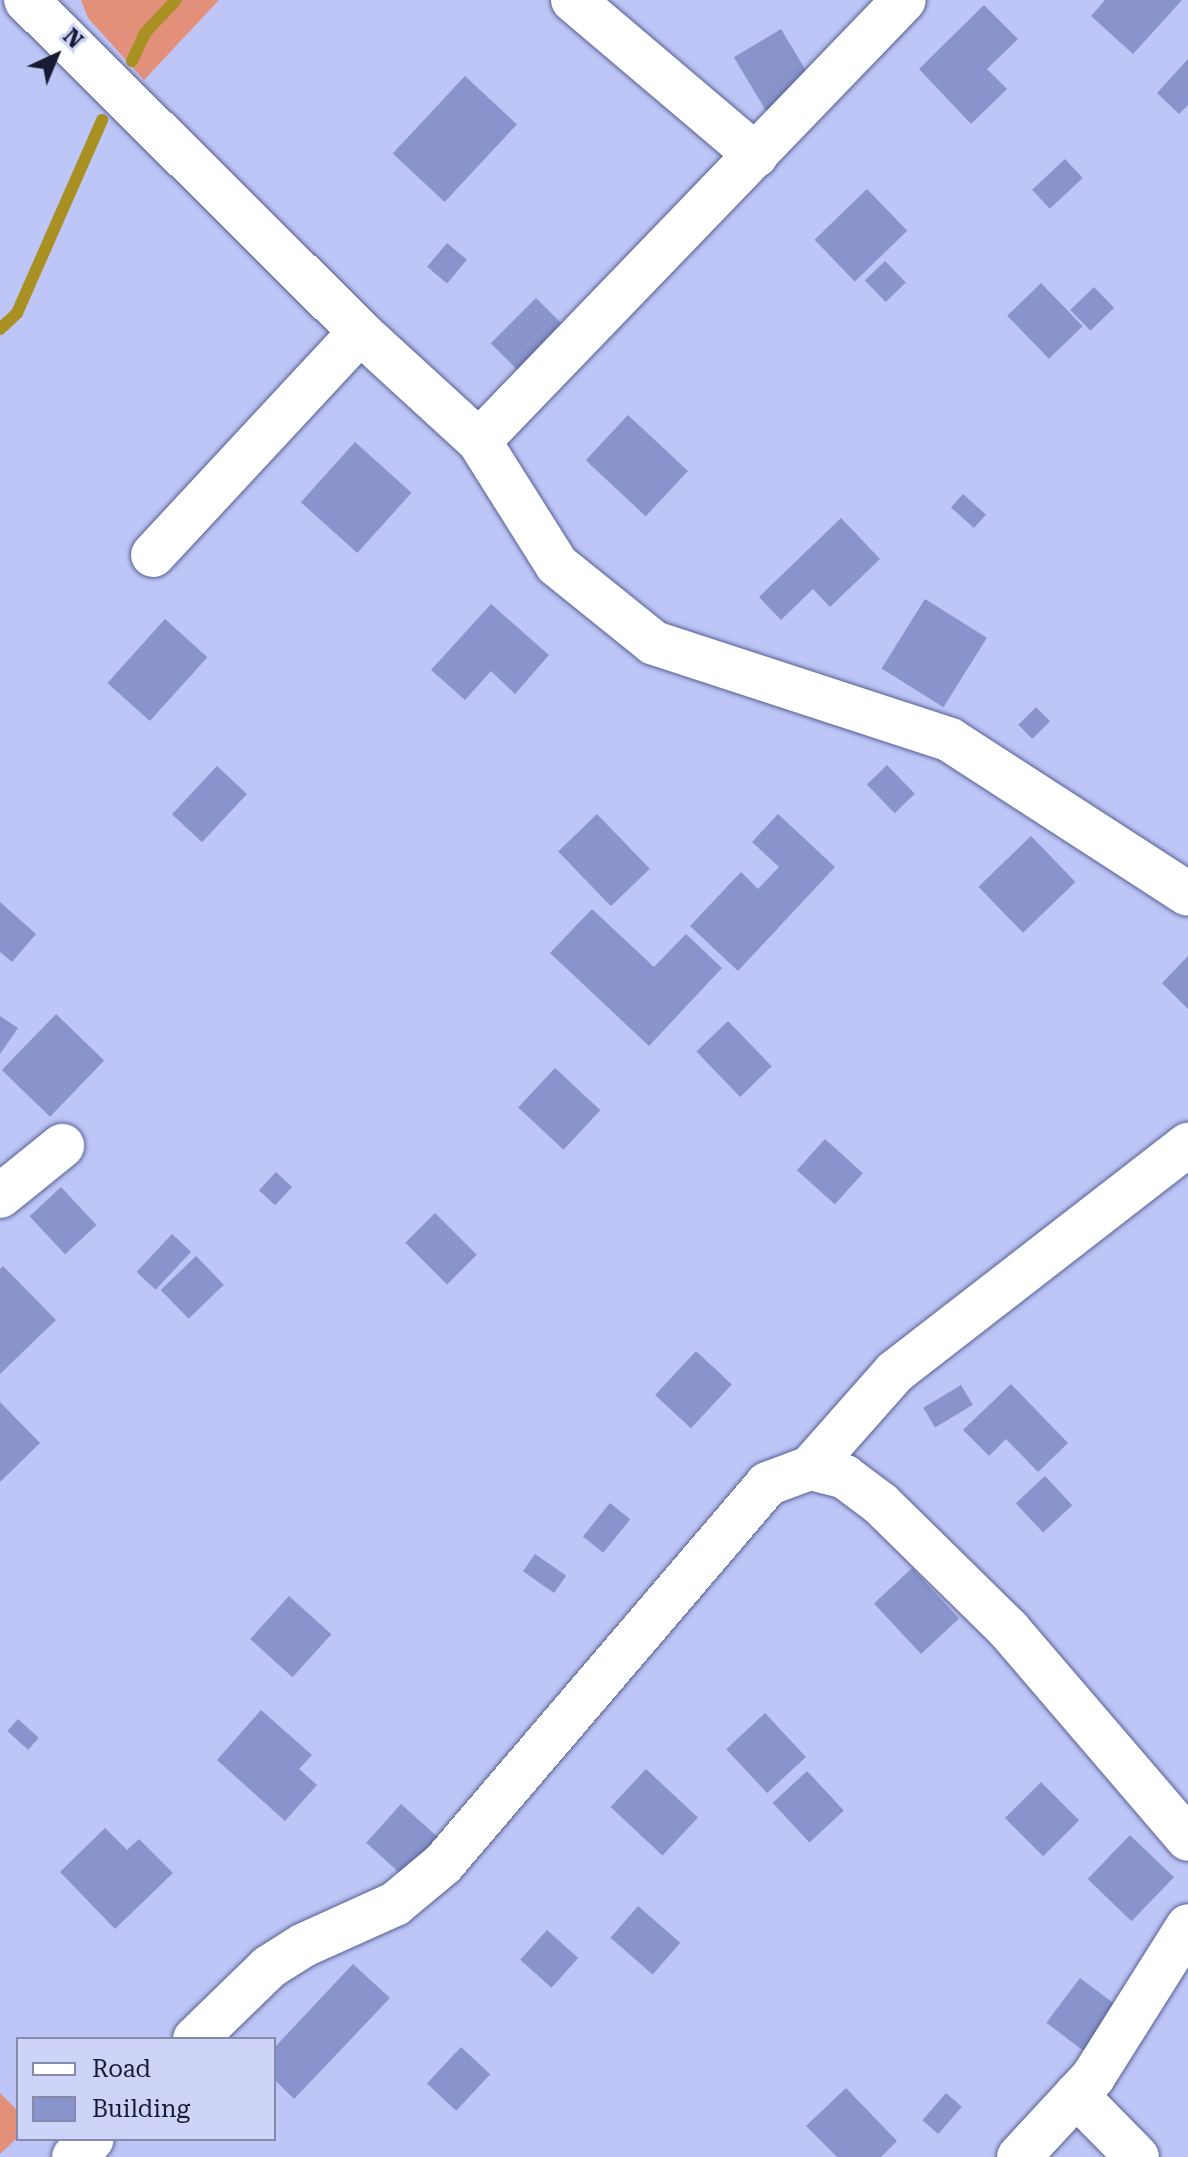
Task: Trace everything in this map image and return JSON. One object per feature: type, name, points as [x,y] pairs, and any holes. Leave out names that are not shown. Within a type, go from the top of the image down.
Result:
[{"type":"street","points":[[26,0],[360,332],[479,441],[557,565],[654,643],[950,740],[1188,894]]},
{"type":"street","points":[[573,0],[756,155]]},
{"type":"street","points":[[479,441],[904,0]]},
{"type":"street","points":[[153,555],[360,332]]},
{"type":"street","points":[[197,2037],[269,1967],[304,1945],[395,1904],[443,1864],[767,1484],[810,1468],[895,1372],[1188,1145]]},
{"type":"street","points":[[0,1196],[62,1146]]},
{"type":"street","points":[[810,1468],[845,1477],[881,1504],[998,1619],[1188,1839]]},
{"type":"street","points":[[1019,2157],[1110,2054],[1188,1926]]},
{"type":"street","points":[[1076,2095],[1137,2157]]},
{"type":"street","points":[[74,2157],[90,2141]]},
{"type":"shaded area","points":[[81,0],[219,0],[144,80],[88,18]]},
{"type":"shaded area","points":[[0,2093],[16,2109],[16,2139],[0,2154]]},
{"type":"building","points":[[1105,0],[1182,0],[1133,54],[1091,16]]},
{"type":"building","points":[[984,5],[1018,39],[987,69],[1007,89],[971,124],[919,69]]},
{"type":"building","points":[[781,29],[816,87],[769,116],[734,57]]},
{"type":"building","points":[[1188,59],[1188,105],[1179,114],[1157,93]]},
{"type":"building","points":[[465,76],[517,124],[445,202],[393,154]]},
{"type":"building","points":[[1065,159],[1083,178],[1050,209],[1032,190]]},
{"type":"building","points":[[867,189],[907,231],[855,281],[814,240]]},
{"type":"building","points":[[447,243],[467,260],[447,283],[427,267]]},
{"type":"building","points":[[885,261],[906,283],[886,302],[865,280]]},
{"type":"building","points":[[1041,283],[1083,326],[1049,359],[1007,316]]},
{"type":"building","points":[[1094,287],[1114,308],[1090,331],[1070,310]]},
{"type":"building","points":[[536,298],[565,327],[520,372],[491,343]]},
{"type":"building","points":[[628,415],[688,471],[646,516],[586,460]]},
{"type":"building","points":[[355,442],[411,493],[357,553],[301,502]]},
{"type":"building","points":[[963,494],[986,515],[974,528],[951,507]]},
{"type":"building","points":[[841,518],[880,559],[830,607],[813,589],[781,620],[759,597]]},
{"type":"building","points":[[925,599],[987,638],[943,707],[882,669]]},
{"type":"building","points":[[491,604],[549,655],[515,694],[491,671],[465,700],[431,670]]},
{"type":"building","points":[[165,619],[207,657],[150,721],[107,683]]},
{"type":"building","points":[[1036,707],[1050,721],[1032,739],[1018,725]]},
{"type":"building","points":[[887,765],[915,794],[895,813],[867,784]]},
{"type":"building","points":[[217,766],[247,794],[202,842],[172,814]]},
{"type":"building","points":[[597,814],[650,869],[611,906],[558,852]]},
{"type":"building","points":[[778,814],[835,867],[738,971],[690,926],[741,872],[758,889],[779,867],[752,842]]},
{"type":"building","points":[[1031,836],[1075,882],[1023,933],[978,887]]},
{"type":"building","points":[[0,902],[36,934],[12,962],[0,952]]},
{"type":"building","points":[[592,909],[654,967],[686,934],[722,968],[649,1046],[550,953]]},
{"type":"building","points":[[1188,956],[1188,1009],[1162,983]]},
{"type":"building","points":[[56,1014],[104,1061],[50,1117],[2,1070]]},
{"type":"building","points":[[0,1016],[18,1028],[0,1054]]},
{"type":"building","points":[[728,1021],[772,1066],[740,1097],[696,1052]]},
{"type":"building","points":[[555,1068],[600,1110],[564,1150],[518,1107]]},
{"type":"building","points":[[825,1139],[863,1173],[835,1204],[797,1170]]},
{"type":"building","points":[[276,1172],[292,1187],[275,1205],[259,1190]]},
{"type":"building","points":[[61,1187],[96,1225],[65,1254],[30,1216]]},
{"type":"building","points":[[435,1213],[477,1255],[447,1284],[405,1243]]},
{"type":"building","points":[[172,1234],[191,1252],[156,1290],[137,1272]]},
{"type":"building","points":[[196,1256],[224,1285],[189,1319],[161,1290]]},
{"type":"building","points":[[3,1266],[56,1320],[0,1374],[0,1269]]},
{"type":"building","points":[[696,1351],[732,1384],[691,1428],[655,1395]]},
{"type":"building","points":[[1011,1384],[1068,1443],[1038,1472],[1006,1439],[989,1456],[963,1430]]},
{"type":"building","points":[[961,1385],[973,1405],[935,1427],[923,1408]]},
{"type":"building","points":[[0,1402],[40,1443],[0,1482]]},
{"type":"building","points":[[1045,1476],[1072,1505],[1043,1533],[1016,1503]]},
{"type":"building","points":[[610,1503],[630,1519],[603,1553],[583,1536]]},
{"type":"building","points":[[535,1554],[566,1576],[554,1593],[523,1571]]},
{"type":"building","points":[[912,1568],[959,1618],[921,1654],[874,1603]]},
{"type":"building","points":[[289,1596],[331,1634],[293,1677],[250,1639]]},
{"type":"building","points":[[261,1710],[312,1755],[299,1769],[317,1785],[285,1821],[217,1760]]},
{"type":"building","points":[[765,1713],[806,1757],[767,1793],[726,1749]]},
{"type":"building","points":[[18,1719],[39,1738],[28,1750],[7,1731]]},
{"type":"building","points":[[646,1769],[698,1817],[662,1855],[611,1807]]},
{"type":"building","points":[[807,1771],[844,1810],[809,1843],[773,1803]]},
{"type":"building","points":[[1041,1782],[1079,1820],[1043,1856],[1005,1818]]},
{"type":"building","points":[[401,1804],[442,1841],[407,1879],[366,1843]]},
{"type":"building","points":[[105,1828],[127,1850],[139,1839],[173,1873],[115,1929],[60,1872]]},
{"type":"building","points":[[1130,1835],[1174,1877],[1132,1921],[1088,1879]]},
{"type":"building","points":[[638,1906],[680,1943],[653,1974],[610,1938]]},
{"type":"building","points":[[547,1930],[578,1958],[551,1988],[520,1960]]},
{"type":"building","points":[[353,1964],[390,1998],[294,2099],[276,2081],[276,2046]]},
{"type":"building","points":[[1080,1978],[1128,2014],[1094,2059],[1046,2023]]},
{"type":"building","points":[[461,2047],[490,2074],[456,2111],[427,2084]]},
{"type":"building","points":[[846,2088],[897,2141],[881,2157],[837,2157],[806,2126]]},
{"type":"building","points":[[946,2093],[962,2107],[938,2134],[922,2120]]},
{"type":"waterway","points":[[132,61],[145,33],[176,0]]},
{"type":"waterway","points":[[0,329],[17,313],[102,120]]}]
